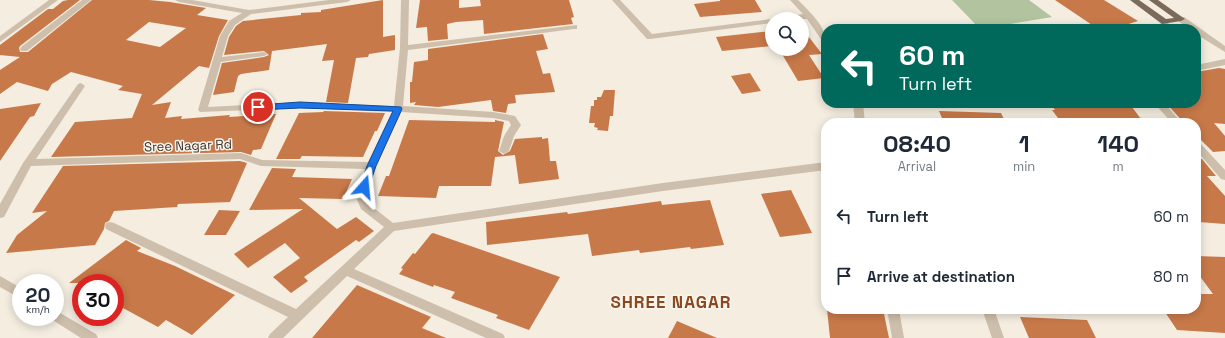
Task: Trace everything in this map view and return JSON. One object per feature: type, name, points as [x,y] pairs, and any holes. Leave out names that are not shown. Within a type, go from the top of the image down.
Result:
[{"type":"main road","points":[[1134,0],[1163,24]]},
{"type":"main road","points":[[1153,0],[1182,19]]},
{"type":"main road","points":[[1167,24],[1182,19]]},
{"type":"street","points":[[0,40],[54,0]]},
{"type":"street","points":[[24,49],[87,0]]},
{"type":"street","points":[[179,0],[249,12],[347,0]]},
{"type":"street","points":[[391,227],[365,206],[361,197],[371,166],[398,109],[404,48],[405,0]]},
{"type":"street","points":[[616,0],[650,37],[765,22]]},
{"type":"street","points":[[794,0],[805,12]]},
{"type":"street","points":[[249,12],[232,22],[224,36],[203,110],[300,105],[493,115],[512,118],[516,125],[509,136],[504,151]]},
{"type":"street","points":[[809,16],[821,33]]},
{"type":"street","points":[[1182,19],[1189,24]]},
{"type":"street","points":[[404,48],[574,27]]},
{"type":"street","points":[[1201,33],[1225,50]]},
{"type":"street","points":[[218,60],[264,54]]},
{"type":"street","points":[[1201,67],[1225,62]]},
{"type":"street","points":[[0,214],[28,163],[81,86]]},
{"type":"street","points":[[858,108],[860,118]]},
{"type":"street","points":[[1164,108],[1172,118]]},
{"type":"street","points":[[1201,150],[1225,176]]},
{"type":"street","name":"Sree Nagar Rd","points":[[28,163],[241,156],[261,163],[371,166]]},
{"type":"street","points":[[274,338],[391,227],[663,187],[821,167]]},
{"type":"street","points":[[110,226],[298,315]]},
{"type":"street","points":[[345,270],[499,338]]},
{"type":"street","points":[[0,281],[12,288]]},
{"type":"street","points":[[894,314],[898,338]]},
{"type":"street","points":[[990,314],[998,338]]},
{"type":"street","points":[[64,321],[92,338]]},
{"type":"green space","points":[[952,0],[1029,0],[1052,17],[1010,24],[975,24]]},
{"type":"building","points":[[80,0],[20,46],[20,52],[28,52],[92,0],[149,0],[170,2],[206,8],[197,15],[228,20],[219,36],[209,68],[199,66],[152,105],[171,102],[165,118],[182,116],[181,119],[230,115],[229,117],[276,114],[261,149],[253,150],[251,155],[241,152],[51,157],[75,122],[132,118],[142,94],[118,90],[123,86],[71,72],[52,84],[48,91],[17,82],[0,94],[0,70],[20,57],[0,55],[0,45],[48,9],[53,9],[63,1]],"holes":[[[149,22],[186,28],[160,47],[126,40]]]},
{"type":"building","points":[[383,0],[383,37],[395,35],[395,50],[369,54],[368,57],[356,58],[348,103],[326,102],[334,60],[322,61],[327,44],[272,51],[269,70],[241,74],[238,76],[234,92],[213,95],[222,63],[269,55],[264,51],[224,55],[229,37],[236,26],[243,21],[301,15],[301,13],[321,12],[321,10]]},
{"type":"building","points":[[420,0],[459,0],[459,8],[481,6],[480,0],[569,0],[574,17],[571,18],[573,24],[484,34],[483,20],[456,22],[447,24],[448,39],[428,41],[427,27],[416,28]]},
{"type":"building","points":[[720,0],[755,0],[762,12],[700,17],[694,4]]},
{"type":"building","points":[[1055,0],[1104,0],[1138,21],[1129,24],[1091,24]]},
{"type":"building","points":[[765,32],[765,47],[722,51],[716,37]]},
{"type":"building","points":[[543,34],[548,49],[536,51],[543,74],[550,73],[555,92],[515,95],[516,103],[508,104],[506,113],[493,111],[491,100],[438,107],[414,105],[416,102],[410,103],[410,82],[412,82],[414,62],[428,60],[428,49]]},
{"type":"building","points":[[809,37],[821,53],[821,54],[809,55]]},
{"type":"building","points":[[809,55],[821,73],[821,78],[798,81],[783,56]]},
{"type":"building","points":[[1219,68],[1225,69],[1225,124],[1214,123],[1225,136],[1225,151],[1213,152],[1201,140],[1201,118],[1180,118],[1170,108],[1201,108],[1201,71]]},
{"type":"building","points":[[750,73],[761,91],[742,94],[731,76]]},
{"type":"building","points":[[604,90],[615,90],[613,116],[610,116],[608,131],[597,130],[598,128],[594,127],[595,123],[589,123],[591,106],[594,106],[594,100],[597,100],[597,97],[601,97]]},
{"type":"building","points":[[41,103],[34,116],[30,117],[0,161],[0,109]]},
{"type":"building","points":[[1054,108],[1133,108],[1140,118],[1058,118],[1052,110],[1055,110]]},
{"type":"building","points":[[324,111],[385,113],[363,157],[302,156],[300,159],[276,159],[299,113]]},
{"type":"building","points":[[939,111],[1001,113],[1004,118],[942,118]]},
{"type":"building","points":[[409,120],[495,122],[495,120],[504,122],[498,151],[503,155],[510,151],[515,139],[548,138],[550,161],[556,161],[559,179],[519,184],[515,155],[495,157],[491,186],[439,186],[436,198],[378,196],[386,176],[389,176]]},
{"type":"building","points":[[1201,159],[1216,176],[1207,176],[1225,196],[1225,224],[1201,222]]},
{"type":"building","points":[[240,161],[247,163],[230,202],[178,204],[177,207],[114,211],[109,221],[105,223],[104,229],[95,245],[6,253],[17,235],[47,211],[32,213],[63,166]]},
{"type":"building","points":[[272,168],[296,169],[292,177],[352,179],[343,199],[299,198],[337,229],[356,217],[374,231],[359,242],[356,240],[304,277],[308,281],[291,293],[273,277],[300,258],[285,243],[248,268],[234,254],[303,209],[249,210]]},
{"type":"building","points":[[791,190],[812,233],[780,237],[761,194]]},
{"type":"building","points":[[710,200],[724,245],[691,249],[690,247],[640,253],[639,250],[592,256],[588,234],[487,245],[486,222],[567,212],[568,214],[661,201],[662,205]]},
{"type":"building","points":[[219,210],[240,211],[226,235],[204,235]]},
{"type":"building","points":[[433,233],[560,277],[529,330],[496,318],[498,315],[451,298],[455,292],[434,285],[433,287],[399,274],[403,269],[401,268],[413,253],[415,254]]},
{"type":"building","points":[[126,240],[141,248],[137,251],[175,266],[235,295],[192,335],[166,320],[158,327],[124,309],[124,274],[81,274]]},
{"type":"building","points":[[1201,256],[1225,257],[1225,333],[1177,330],[1166,314],[1201,314],[1201,294],[1213,294],[1201,278]]},
{"type":"building","points":[[357,285],[431,317],[422,328],[446,338],[312,338]]},
{"type":"building","points":[[828,314],[884,314],[889,338],[830,338]]},
{"type":"building","points":[[1020,317],[1087,320],[1096,338],[1029,338]]},
{"type":"building","points":[[677,321],[717,338],[668,338]]},
{"type":"district","name":"SHREE NAGAR","points":[[671,302]]},
{"type":"route","points":[[258,107],[300,105],[398,109],[371,166],[364,187]]}]
